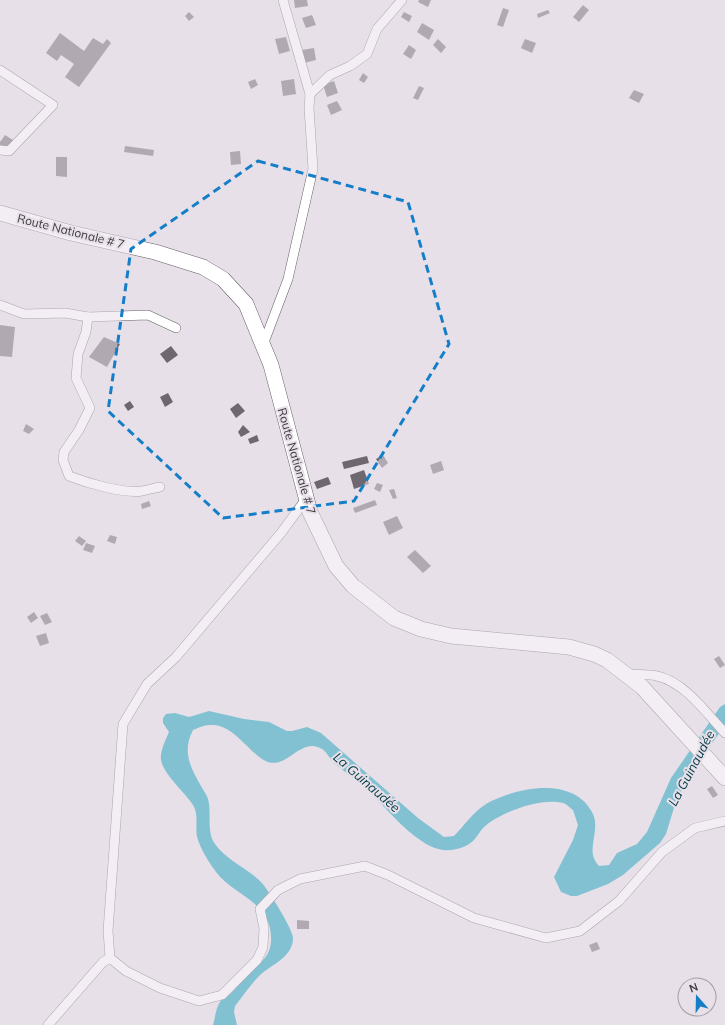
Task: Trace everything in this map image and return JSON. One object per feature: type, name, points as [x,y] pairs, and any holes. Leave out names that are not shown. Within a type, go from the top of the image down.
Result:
[{"type":"main road","name":"Route Nationale # 7","points":[[0,213],[71,233],[155,252],[203,267],[223,279],[246,304],[271,365],[310,512],[336,566],[353,586],[394,618],[421,629],[451,636],[569,647],[594,654],[607,660],[642,687],[724,778]]},
{"type":"street","points":[[263,345],[288,279],[313,169],[309,108],[310,94],[283,0]]},
{"type":"street","points":[[310,94],[330,75],[367,54],[376,29],[402,0]]},
{"type":"street","points":[[0,70],[53,106],[9,151],[0,150]]},
{"type":"street","points":[[0,305],[24,314],[65,313],[88,317],[148,315],[176,328]]},
{"type":"street","points":[[88,317],[86,332],[78,354],[76,378],[90,408],[79,430],[64,452],[63,460],[69,476],[87,484],[140,492],[160,487]]},
{"type":"street","points":[[306,499],[281,534],[176,657],[147,684],[124,724],[108,931],[110,958],[126,971],[160,988],[199,1001],[222,995],[257,960],[263,947],[264,928],[260,909],[278,890],[300,879],[365,866],[388,875],[474,918],[546,938],[580,931],[619,901],[662,852],[695,828],[725,821]]},
{"type":"street","points":[[625,674],[658,676],[683,689],[725,734]]},
{"type":"street","points":[[48,1025],[103,962],[110,958]]},
{"type":"highlighted area","points":[[258,161],[408,202],[449,344],[354,501],[223,518],[108,411],[131,249]]},
{"type":"water","name":"La Guinaudée","points":[[725,704],[725,725],[690,774],[686,784],[677,798],[666,834],[660,843],[623,875],[608,884],[577,896],[571,896],[561,892],[554,877],[573,840],[578,825],[573,810],[567,805],[554,802],[544,802],[522,807],[491,821],[469,844],[458,849],[441,850],[430,846],[412,834],[355,779],[334,763],[322,749],[314,746],[306,747],[285,759],[271,763],[256,755],[232,732],[218,725],[208,725],[193,730],[188,745],[189,759],[208,799],[212,839],[225,855],[262,883],[285,918],[293,938],[292,945],[281,960],[260,975],[235,1006],[234,1012],[237,1025],[213,1025],[221,1000],[232,992],[240,980],[264,959],[270,949],[270,928],[266,917],[260,909],[252,901],[224,881],[202,851],[197,837],[195,809],[168,774],[161,761],[162,749],[169,732],[163,723],[163,718],[166,714],[175,713],[189,717],[209,711],[244,719],[269,722],[287,731],[307,727],[321,733],[418,818],[444,837],[454,836],[481,807],[499,798],[528,789],[559,789],[573,794],[584,802],[593,814],[595,828],[593,854],[599,866],[609,865],[617,853],[637,844],[647,832],[671,778],[720,707]]},
{"type":"building","points":[[294,0],[307,0],[308,6],[295,8]]},
{"type":"building","points":[[419,0],[431,0],[428,7],[418,2]]},
{"type":"building","points":[[583,5],[589,10],[579,22],[573,17]]},
{"type":"building","points":[[503,8],[509,10],[503,27],[497,25]]},
{"type":"building","points":[[548,10],[550,13],[538,18],[537,14]]},
{"type":"building","points":[[189,12],[194,17],[189,21],[185,16]]},
{"type":"building","points":[[404,12],[412,16],[409,22],[401,17]]},
{"type":"building","points":[[312,15],[316,25],[306,28],[302,18]]},
{"type":"building","points":[[422,23],[434,30],[429,40],[417,32]]},
{"type":"building","points":[[60,33],[84,51],[93,38],[103,44],[107,39],[111,43],[79,87],[65,77],[74,64],[61,55],[57,61],[46,53]]},
{"type":"building","points":[[286,37],[290,51],[279,54],[275,39]]},
{"type":"building","points":[[438,39],[446,47],[441,53],[433,45]]},
{"type":"building","points":[[525,39],[536,43],[532,53],[521,48]]},
{"type":"building","points":[[409,45],[416,50],[411,59],[403,54]]},
{"type":"building","points":[[314,48],[316,60],[304,63],[302,50]]},
{"type":"building","points":[[363,73],[368,77],[364,83],[359,80]]},
{"type":"building","points":[[255,79],[258,85],[251,89],[248,82]]},
{"type":"building","points":[[294,79],[296,94],[283,96],[281,81]]},
{"type":"building","points":[[334,81],[338,93],[327,97],[323,85]]},
{"type":"building","points":[[419,86],[424,88],[418,100],[413,98]]},
{"type":"building","points":[[634,90],[644,94],[639,103],[629,98]]},
{"type":"building","points":[[337,101],[342,110],[331,115],[327,105]]},
{"type":"building","points":[[5,135],[13,140],[5,152],[0,149],[0,142]]},
{"type":"building","points":[[125,146],[154,150],[153,156],[124,152]]},
{"type":"building","points":[[240,151],[241,164],[231,165],[230,152]]},
{"type":"building","points":[[56,157],[67,157],[67,177],[56,176]]},
{"type":"building","points":[[0,325],[15,327],[12,357],[0,356]]},
{"type":"building","points":[[104,337],[120,344],[107,367],[89,357]]},
{"type":"building","points":[[171,346],[178,355],[167,363],[160,354]]},
{"type":"building","points":[[168,393],[173,402],[165,407],[160,397]]},
{"type":"building","points":[[130,401],[134,407],[128,411],[124,405]]},
{"type":"building","points":[[238,403],[245,411],[236,418],[230,409]]},
{"type":"building","points":[[26,424],[34,429],[29,434],[23,431]]},
{"type":"building","points":[[243,425],[250,432],[241,437],[238,432]]},
{"type":"building","points":[[257,435],[259,441],[250,444],[248,439]]},
{"type":"building","points":[[383,455],[388,463],[382,468],[376,459]]},
{"type":"building","points":[[367,456],[369,463],[344,469],[342,462]]},
{"type":"building","points":[[441,461],[444,470],[433,474],[430,465]]},
{"type":"building","points":[[364,470],[369,484],[354,489],[350,475]]},
{"type":"building","points":[[328,477],[331,484],[317,489],[314,482]]},
{"type":"building","points":[[377,483],[383,485],[380,492],[374,489]]},
{"type":"building","points":[[394,489],[397,498],[393,499],[389,490]]},
{"type":"building","points":[[375,500],[377,505],[355,513],[353,508]]},
{"type":"building","points":[[149,501],[151,506],[142,509],[141,504]]},
{"type":"building","points":[[397,516],[403,528],[389,535],[383,522]]},
{"type":"building","points":[[110,535],[117,537],[115,544],[107,541]]},
{"type":"building","points":[[79,536],[86,541],[82,546],[75,541]]},
{"type":"building","points":[[86,543],[95,546],[92,553],[83,550]]},
{"type":"building","points":[[415,550],[431,566],[423,573],[407,557]]},
{"type":"building","points":[[34,612],[38,618],[31,623],[27,617]]},
{"type":"building","points":[[47,613],[52,622],[45,625],[40,616]]},
{"type":"building","points":[[46,633],[49,643],[40,646],[36,636]]},
{"type":"building","points":[[719,656],[725,665],[720,668],[714,659]]},
{"type":"building","points":[[712,786],[718,795],[713,798],[707,789]]},
{"type":"building","points":[[297,920],[309,921],[309,929],[297,929]]},
{"type":"building","points":[[597,942],[600,949],[592,952],[589,945]]}]
